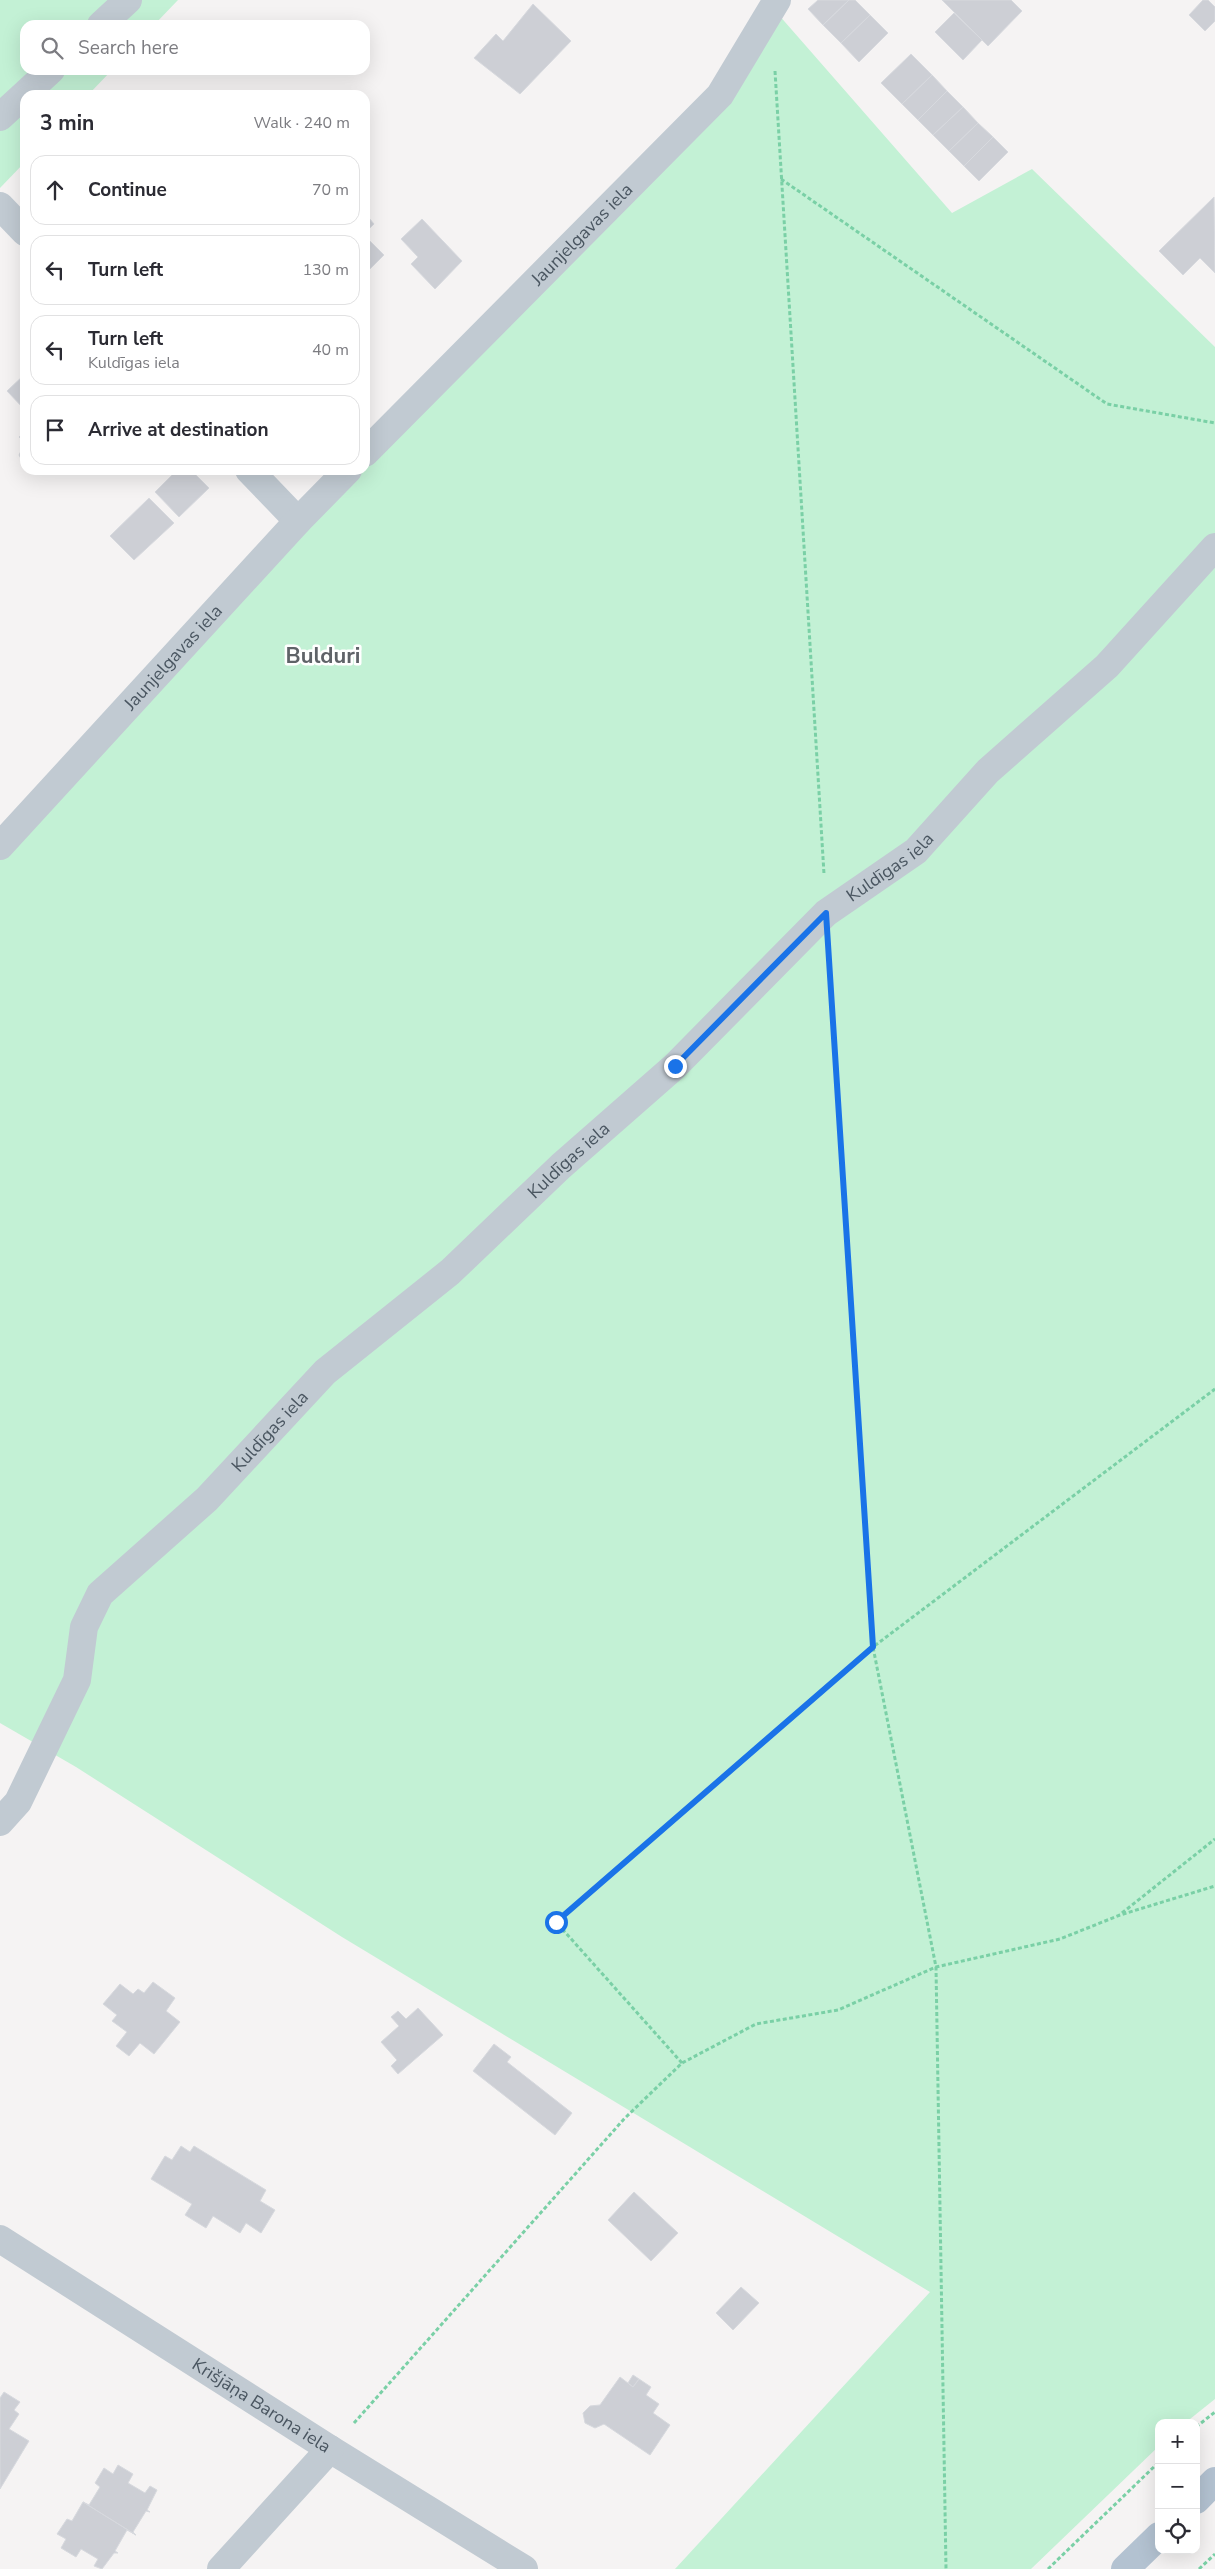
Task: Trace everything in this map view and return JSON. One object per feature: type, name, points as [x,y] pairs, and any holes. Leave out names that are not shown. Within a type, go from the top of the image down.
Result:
[{"type":"main road","points":[[1200,2496],[1215,2481]]},
{"type":"main road","points":[[1124,2569],[1155,2540]]},
{"type":"street","points":[[106,20],[128,0]]},
{"type":"street","name":"Jaunjelgavas iela","points":[[370,448],[720,96],[776,0]]},
{"type":"street","points":[[29,90],[46,75]]},
{"type":"street","points":[[0,117],[20,99]]},
{"type":"street","points":[[0,206],[20,227]]},
{"type":"street","points":[[254,475],[298,521]]},
{"type":"street","name":"Jaunjelgavas iela","points":[[0,846],[298,521],[343,475]]},
{"type":"street","name":"Kuldīgas iela","points":[[0,1822],[18,1802],[77,1680],[84,1627],[100,1594],[207,1499],[325,1372],[450,1272],[561,1166],[675,1066],[826,913],[916,852],[988,771],[1108,666],[1215,548]]},
{"type":"street","name":"Krišjāņa Barona iela","points":[[0,2240],[330,2449],[524,2569]]},
{"type":"street","points":[[221,2569],[330,2449]]},
{"type":"path","points":[[774,64],[873,1647],[936,1967],[946,2569]]},
{"type":"path","points":[[781,179],[1107,404],[1215,423]]},
{"type":"path","points":[[682,2062],[556,1922],[873,1647],[1215,1389]]},
{"type":"path","points":[[1120,1915],[1215,1839]]},
{"type":"path","points":[[330,2449],[624,2119],[682,2062],[756,2024],[838,2010],[936,1967],[1060,1939],[1120,1915],[1215,1886]]},
{"type":"path","points":[[1200,2424],[1215,2412]]},
{"type":"path","points":[[1048,2569],[1157,2464]]},
{"type":"path","points":[[1199,2569],[1215,2554]]},
{"type":"green space","points":[[0,0],[178,0],[159,20],[20,20],[20,75],[107,75],[93,90],[20,90],[20,167],[0,188]]},
{"type":"green space","points":[[771,6],[952,213],[1032,169],[1215,347],[1215,2399],[1190,2419],[1155,2419],[1155,2450],[1031,2569],[675,2569],[930,2292],[342,1937],[76,1767],[0,1723],[0,846],[343,475],[370,475],[370,448],[720,95]]},
{"type":"building","points":[[818,0],[849,0],[823,25],[808,9]]},
{"type":"building","points":[[849,0],[855,0],[870,15],[841,43],[823,25]]},
{"type":"building","points":[[942,0],[1011,0],[1022,11],[988,46]]},
{"type":"building","points":[[1203,0],[1208,0],[1215,7],[1215,21],[1205,31],[1189,15]]},
{"type":"building","points":[[533,4],[571,41],[520,94],[474,58],[496,34],[503,41]]},
{"type":"building","points":[[954,13],[982,40],[963,60],[935,32]]},
{"type":"building","points":[[870,15],[888,33],[859,62],[841,43]]},
{"type":"building","points":[[911,54],[932,75],[902,104],[881,83]]},
{"type":"building","points":[[932,75],[947,91],[918,120],[902,104]]},
{"type":"building","points":[[947,91],[963,107],[933,135],[918,120]]},
{"type":"building","points":[[963,107],[978,123],[949,151],[933,135]]},
{"type":"building","points":[[978,123],[993,137],[964,166],[949,151]]},
{"type":"building","points":[[993,137],[1008,152],[979,181],[964,166]]},
{"type":"building","points":[[1214,197],[1215,273],[1200,258],[1183,275],[1159,251]]},
{"type":"building","points":[[370,219],[374,224],[370,228]]},
{"type":"building","points":[[422,219],[462,261],[435,289],[411,264],[418,257],[401,239]]},
{"type":"building","points":[[370,241],[384,255],[370,269]]},
{"type":"building","points":[[20,379],[20,405],[7,391]]},
{"type":"building","points":[[172,475],[196,475],[209,488],[179,517],[155,492]]},
{"type":"building","points":[[149,498],[174,523],[134,560],[110,536]]},
{"type":"building","points":[[153,1982],[175,1998],[166,2011],[180,2022],[154,2054],[140,2043],[129,2056],[116,2046],[127,2032],[112,2021],[117,2015],[103,2004],[120,1984],[133,1994],[138,1989],[144,1993]]},
{"type":"building","points":[[418,2008],[443,2035],[398,2074],[391,2066],[397,2060],[381,2042],[399,2026],[391,2017],[398,2011],[406,2019]]},
{"type":"building","points":[[494,2044],[511,2057],[507,2062],[572,2113],[555,2135],[473,2071]]},
{"type":"building","points":[[181,2146],[190,2152],[194,2146],[266,2190],[260,2201],[275,2210],[261,2233],[246,2223],[240,2233],[213,2216],[206,2228],[185,2215],[192,2204],[151,2179],[165,2156],[172,2160]]},
{"type":"building","points":[[634,2192],[678,2233],[651,2261],[608,2220]]},
{"type":"building","points":[[741,2287],[759,2303],[733,2330],[716,2313]]},
{"type":"building","points":[[633,2375],[639,2379],[633,2387],[628,2383]]},
{"type":"building","points":[[620,2377],[633,2387],[639,2379],[651,2387],[646,2395],[659,2404],[653,2413],[670,2425],[650,2455],[604,2424],[595,2428],[585,2423],[583,2413],[590,2406],[600,2405]]},
{"type":"building","points":[[4,2392],[20,2402],[14,2410],[19,2414],[9,2429],[29,2441],[0,2489],[0,2398]]},
{"type":"building","points":[[118,2465],[133,2474],[128,2483],[145,2493],[150,2486],[157,2490],[147,2510],[150,2512],[146,2511],[133,2532],[136,2535],[83,2502],[89,2505],[100,2487],[95,2483],[104,2468],[113,2474]]},
{"type":"building","points":[[83,2502],[136,2535],[127,2530],[115,2551],[118,2553],[114,2553],[102,2569],[94,2566],[98,2559],[81,2549],[76,2557],[61,2548],[66,2539],[57,2534],[67,2519],[72,2521]]},
{"type":"district","name":"Bulduri","points":[[323,656]]},
{"type":"route","points":[[556,1922],[873,1647],[826,913],[675,1066]]}]
